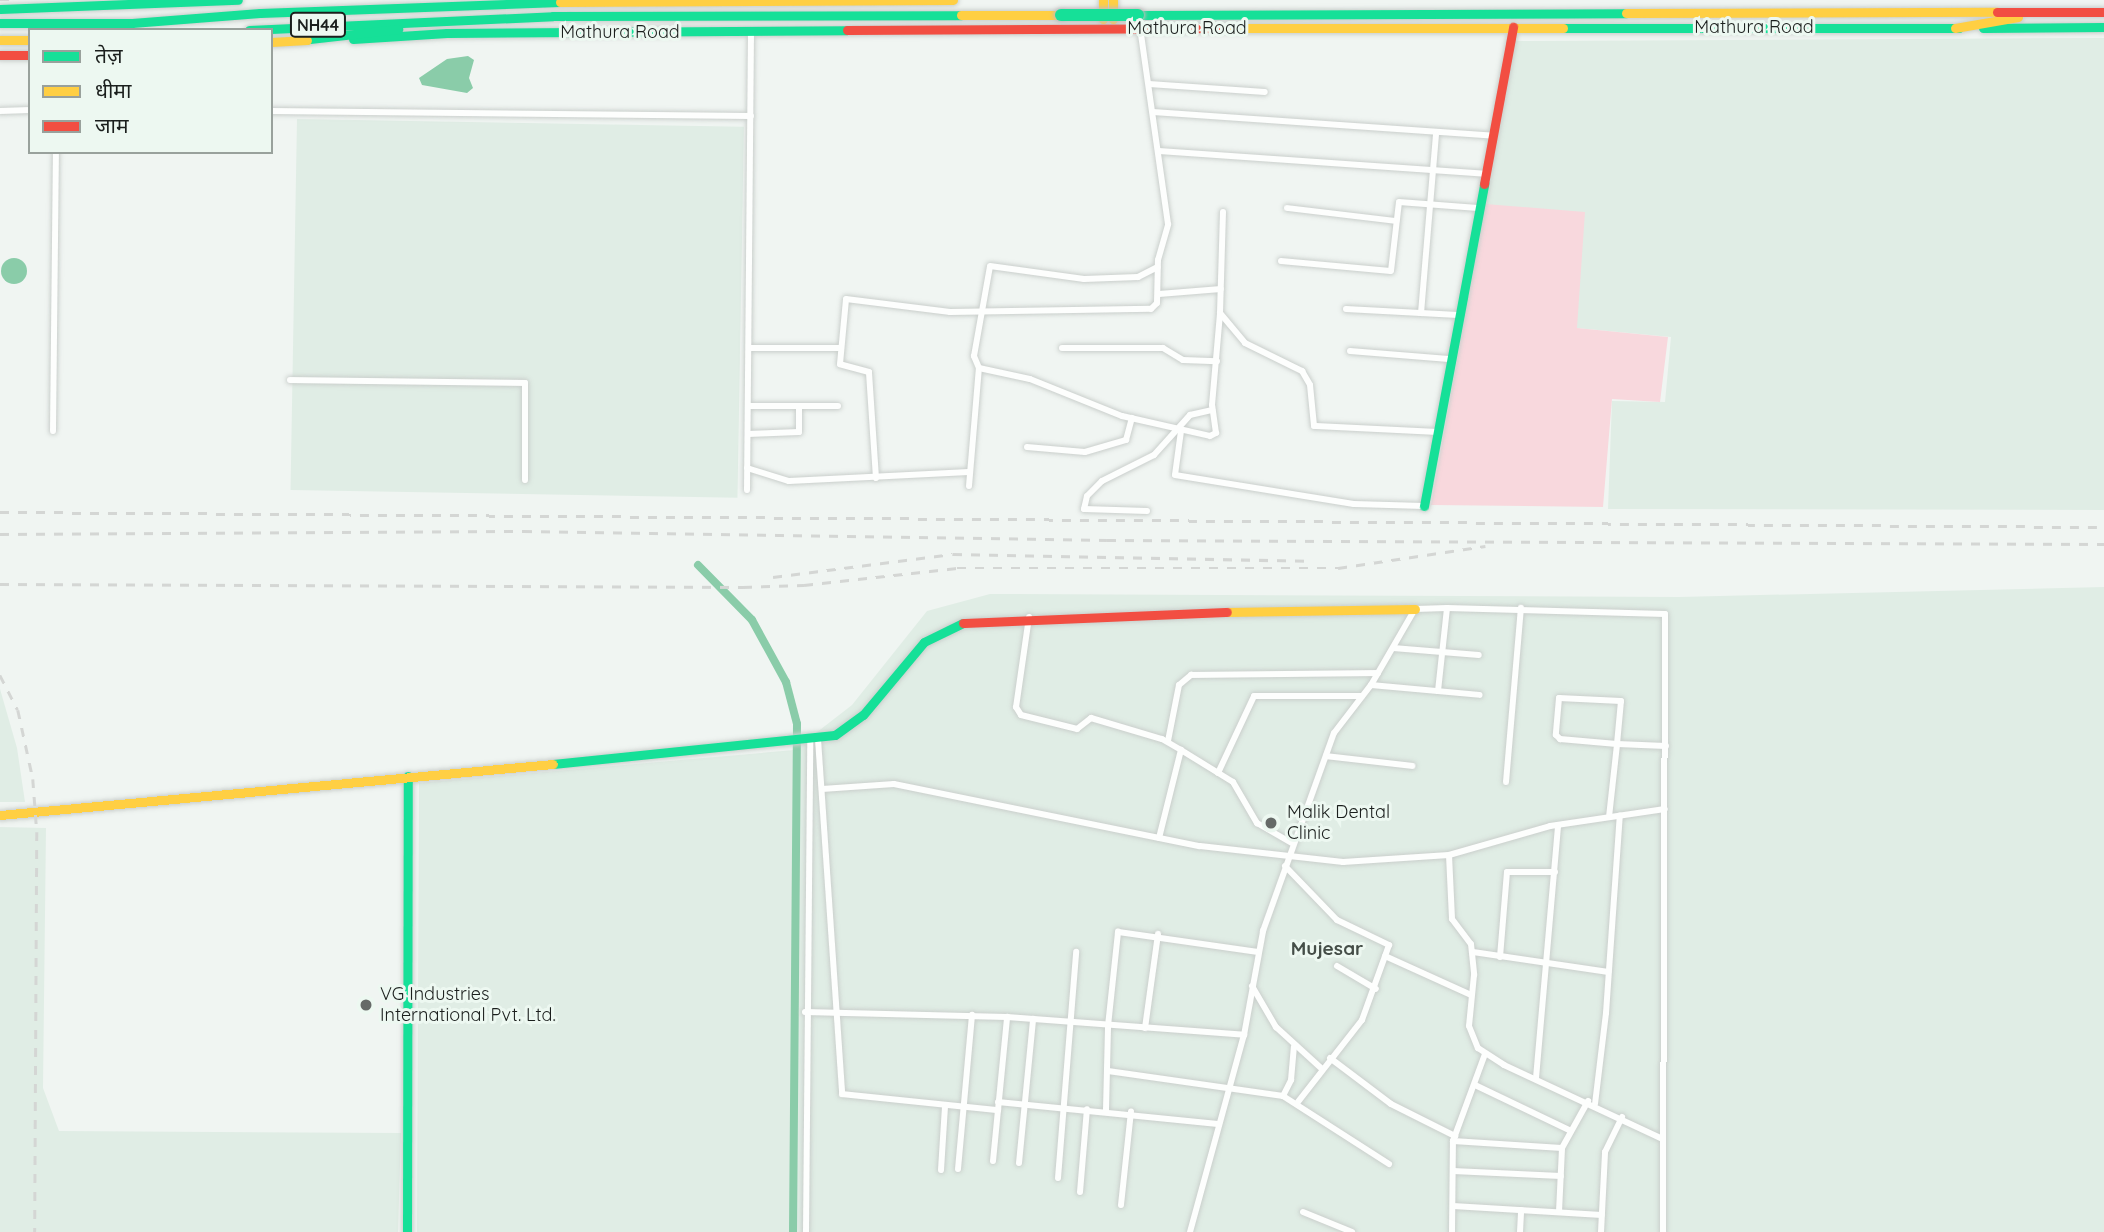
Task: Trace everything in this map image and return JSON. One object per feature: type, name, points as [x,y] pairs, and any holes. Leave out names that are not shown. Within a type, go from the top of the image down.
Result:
[{"type":"main road","points":[[0,9],[41,4],[239,0]]},
{"type":"main road","points":[[339,10],[375,0]]},
{"type":"main road","name":"NH44","points":[[657,1],[953,0]]},
{"type":"main road","points":[[1103,0],[1108,27]]},
{"type":"main road","points":[[1108,27],[1113,0]]},
{"type":"main road","name":"Mathura Road","points":[[339,10],[657,1]]},
{"type":"main road","name":"NH44","points":[[0,23],[132,23],[339,10]]},
{"type":"main road","points":[[1955,28],[2042,12]]},
{"type":"main road","name":"NH44","points":[[273,29],[436,20],[699,16],[2104,12]]},
{"type":"main road","points":[[301,40],[401,29],[436,20]]},
{"type":"main road","name":"Mathura Road","points":[[273,43],[301,40],[751,31],[1108,27],[2104,27]]},
{"type":"main road","points":[[1424,506],[1435,432],[1513,27]]},
{"type":"main road","points":[[0,40],[28,40]]},
{"type":"main road","points":[[0,55],[28,55]]},
{"type":"main road","points":[[0,815],[811,740],[835,734],[863,715],[923,642],[941,629],[957,623],[1029,617],[1415,609]]},
{"type":"main road","points":[[407,1232],[408,776]]},
{"type":"street","points":[[876,478],[869,372],[841,367],[846,299],[950,312],[981,309],[1028,313],[1151,309],[1159,294],[1158,267],[1168,224],[1140,27]]},
{"type":"street","points":[[747,490],[751,31]]},
{"type":"street","points":[[1149,85],[1265,92]]},
{"type":"street","points":[[0,111],[28,110]]},
{"type":"street","points":[[273,111],[751,116]]},
{"type":"street","points":[[1153,113],[1330,122],[1436,135],[1494,136]]},
{"type":"street","points":[[1422,313],[1436,135]]},
{"type":"street","points":[[1159,151],[1485,174]]},
{"type":"street","points":[[53,432],[56,154]]},
{"type":"street","points":[[1281,261],[1391,271],[1399,202],[1478,208]]},
{"type":"street","points":[[1287,208],[1396,221]]},
{"type":"street","points":[[979,368],[1030,380],[1086,405],[1178,430],[1214,435],[1212,410],[1220,313],[1223,212]]},
{"type":"street","points":[[969,486],[979,368],[974,356],[990,266],[1084,279],[1138,277],[1158,267]]},
{"type":"street","points":[[1159,294],[1221,289]]},
{"type":"street","points":[[1346,309],[1458,315]]},
{"type":"street","points":[[1220,313],[1245,343],[1302,372],[1310,385],[1316,427],[1435,432]]},
{"type":"street","points":[[749,348],[841,348]]},
{"type":"street","points":[[1062,348],[1163,348],[1183,360],[1217,361]]},
{"type":"street","points":[[1350,351],[1449,359]]},
{"type":"street","points":[[289,380],[525,383],[525,481]]},
{"type":"street","points":[[748,406],[838,406]]},
{"type":"street","points":[[748,434],[799,432],[799,406]]},
{"type":"street","points":[[1147,511],[1084,509],[1096,485],[1154,455],[1190,415],[1212,410]]},
{"type":"street","points":[[1027,447],[1085,452],[1126,440],[1132,418]]},
{"type":"street","points":[[1178,430],[1175,475],[1354,504],[1424,506]]},
{"type":"street","points":[[747,468],[789,481],[970,472]]},
{"type":"street","points":[[1438,691],[1447,608]]},
{"type":"street","points":[[1506,782],[1521,608]]},
{"type":"street","points":[[1190,1232],[1244,1035],[1259,951],[1292,844],[1337,727],[1371,685],[1415,609],[1521,608],[1665,614],[1663,1232]]},
{"type":"street","points":[[1029,617],[1016,707],[1021,715],[1077,729],[1091,718],[1168,741],[1236,785],[1257,822],[1292,844]]},
{"type":"street","points":[[1393,648],[1479,655]]},
{"type":"street","points":[[1168,741],[1179,685],[1191,675],[1378,673]]},
{"type":"street","points":[[1371,685],[1480,695]]},
{"type":"street","points":[[1218,773],[1254,696],[1362,696]]},
{"type":"street","points":[[1608,817],[1617,744],[1620,700],[1559,698],[1558,738],[1617,744],[1666,746]]},
{"type":"street","points":[[811,740],[822,789],[824,857],[839,1012],[843,1097],[998,1110]]},
{"type":"street","points":[[806,1232],[805,1012],[811,740]]},
{"type":"street","points":[[1159,838],[1181,750]]},
{"type":"street","points":[[1326,756],[1412,765]]},
{"type":"street","points":[[822,789],[894,784],[1159,838],[1343,862],[1449,855],[1558,825],[1665,809]]},
{"type":"street","points":[[1595,1104],[1609,972],[1620,815]]},
{"type":"street","points":[[1536,1078],[1549,963],[1558,825]]},
{"type":"street","points":[[1449,855],[1451,919],[1469,940],[1472,952],[1471,1033],[1485,1054],[1595,1104],[1663,1139]]},
{"type":"street","points":[[1285,866],[1337,920],[1388,943],[1376,989],[1362,1020],[1298,1102]]},
{"type":"street","points":[[1500,957],[1507,872],[1555,872]]},
{"type":"street","points":[[1106,1110],[1108,1026],[1116,934],[1158,934],[1259,951]]},
{"type":"street","points":[[1145,1028],[1158,934]]},
{"type":"street","points":[[1058,1178],[1060,1108],[1071,1022],[1076,952]]},
{"type":"street","points":[[1472,952],[1609,972]]},
{"type":"street","points":[[1385,956],[1471,995]]},
{"type":"street","points":[[1337,966],[1376,989]]},
{"type":"street","points":[[1252,986],[1294,1047],[1322,1069]]},
{"type":"street","points":[[805,1012],[971,1015],[1244,1035]]},
{"type":"street","points":[[958,1170],[971,1015]]},
{"type":"street","points":[[993,1161],[1007,1017]]},
{"type":"street","points":[[1019,1163],[1033,1019]]},
{"type":"street","points":[[1283,1096],[1291,1080],[1294,1047]]},
{"type":"street","points":[[1452,1232],[1454,1139],[1485,1054]]},
{"type":"street","points":[[1330,1058],[1391,1104],[1454,1139],[1562,1148]]},
{"type":"street","points":[[1108,1071],[1229,1086],[1283,1096],[1298,1102],[1388,1164]]},
{"type":"street","points":[[1475,1085],[1572,1131]]},
{"type":"street","points":[[1559,1213],[1562,1148],[1588,1101]]},
{"type":"street","points":[[998,1102],[1130,1112],[1218,1124]]},
{"type":"street","points":[[941,1170],[945,1107]]},
{"type":"street","points":[[1080,1192],[1087,1109]]},
{"type":"street","points":[[1121,1205],[1130,1112]]},
{"type":"street","points":[[1601,1232],[1605,1152],[1622,1117]]},
{"type":"street","points":[[1453,1171],[1561,1176]]},
{"type":"street","points":[[1453,1206],[1602,1215]]},
{"type":"street","points":[[1520,1232],[1521,1210]]},
{"type":"street","points":[[1303,1212],[1352,1232]]},
{"type":"shaded area","points":[[2104,38],[2104,510],[1608,509],[1612,401],[1665,402],[1671,337],[1577,328],[1485,204],[1515,41]]},
{"type":"shaded area","points":[[468,56],[474,60],[469,78],[473,88],[467,93],[422,85],[419,78],[447,59]]},
{"type":"shaded area","points":[[297,119],[744,127],[737,498],[291,490]]},
{"type":"shaded area","points":[[1485,204],[1585,212],[1577,328],[1668,337],[1660,402],[1612,399],[1603,507],[1431,505]]},
{"type":"shaded area","points":[[14,258],[23,262],[27,271],[23,280],[14,284],[5,280],[1,271],[5,262]]},
{"type":"shaded area","points":[[2104,587],[2104,1232],[417,1232],[419,783],[794,750],[852,705],[927,611],[990,594],[1679,597]]},
{"type":"shaded area","points":[[0,689],[17,748],[25,802],[0,802]]},
{"type":"shaded area","points":[[0,827],[46,828],[43,1088],[59,1131],[401,1133],[398,1232],[0,1232]]},
{"type":"waterway","points":[[698,565],[752,620],[786,682],[797,724],[793,1232]]},
{"type":"railway","points":[[0,0],[10,0]]},
{"type":"railway","points":[[0,512],[2104,527]]},
{"type":"railway","points":[[0,534],[523,531],[1107,540],[2104,544]]},
{"type":"railway","points":[[0,584],[743,587],[804,585],[957,568],[1338,568],[1485,546]]},
{"type":"railway","points":[[773,577],[953,554],[1307,561]]},
{"type":"railway","points":[[0,675],[18,710],[33,779],[37,832],[35,1232]]},
{"type":"traffic: fast","points":[[0,9],[238,0]]},
{"type":"traffic: fast","points":[[0,23],[132,23],[260,13],[560,2]]},
{"type":"traffic: fast","points":[[1138,15],[1626,13]]},
{"type":"traffic: fast","points":[[273,29],[553,16],[961,15]]},
{"type":"traffic: fast","points":[[1061,15],[1138,15]]},
{"type":"traffic: fast","points":[[1983,28],[2104,27]]},
{"type":"traffic: fast","points":[[1563,28],[1959,28]]},
{"type":"traffic: fast","points":[[301,40],[398,29]]},
{"type":"traffic: fast","points":[[353,39],[447,33],[847,30]]},
{"type":"traffic: fast","points":[[1424,506],[1484,184]]},
{"type":"traffic: fast","points":[[553,764],[835,735],[863,715],[924,642],[963,623]]},
{"type":"traffic: fast","points":[[407,1232],[408,776]]},
{"type":"traffic: slow","points":[[560,2],[953,0]]},
{"type":"traffic: slow","points":[[1103,0],[1103,19]]},
{"type":"traffic: slow","points":[[1113,0],[1113,19]]},
{"type":"traffic: slow","points":[[1626,13],[1997,12]]},
{"type":"traffic: slow","points":[[961,15],[1061,15]]},
{"type":"traffic: slow","points":[[1955,28],[2018,17]]},
{"type":"traffic: slow","points":[[1222,28],[1563,28]]},
{"type":"traffic: slow","points":[[0,40],[28,40]]},
{"type":"traffic: slow","points":[[273,42],[307,40]]},
{"type":"traffic: slow","points":[[1227,612],[1415,609]]},
{"type":"traffic: slow","points":[[0,815],[553,764]]},
{"type":"traffic: jam","points":[[1997,12],[2104,12]]},
{"type":"traffic: jam","points":[[1484,184],[1513,27]]},
{"type":"traffic: jam","points":[[847,30],[1222,28]]},
{"type":"traffic: jam","points":[[0,55],[28,55]]},
{"type":"traffic: jam","points":[[963,623],[1227,612]]},
{"type":"place","name":"Malik Dental Clinic","points":[[1271,823]]},
{"type":"place","name":"VG Industries International Pvt. Ltd.","points":[[366,1005]]},
{"type":"district","name":"Mujesar","points":[[1327,949]]}]
